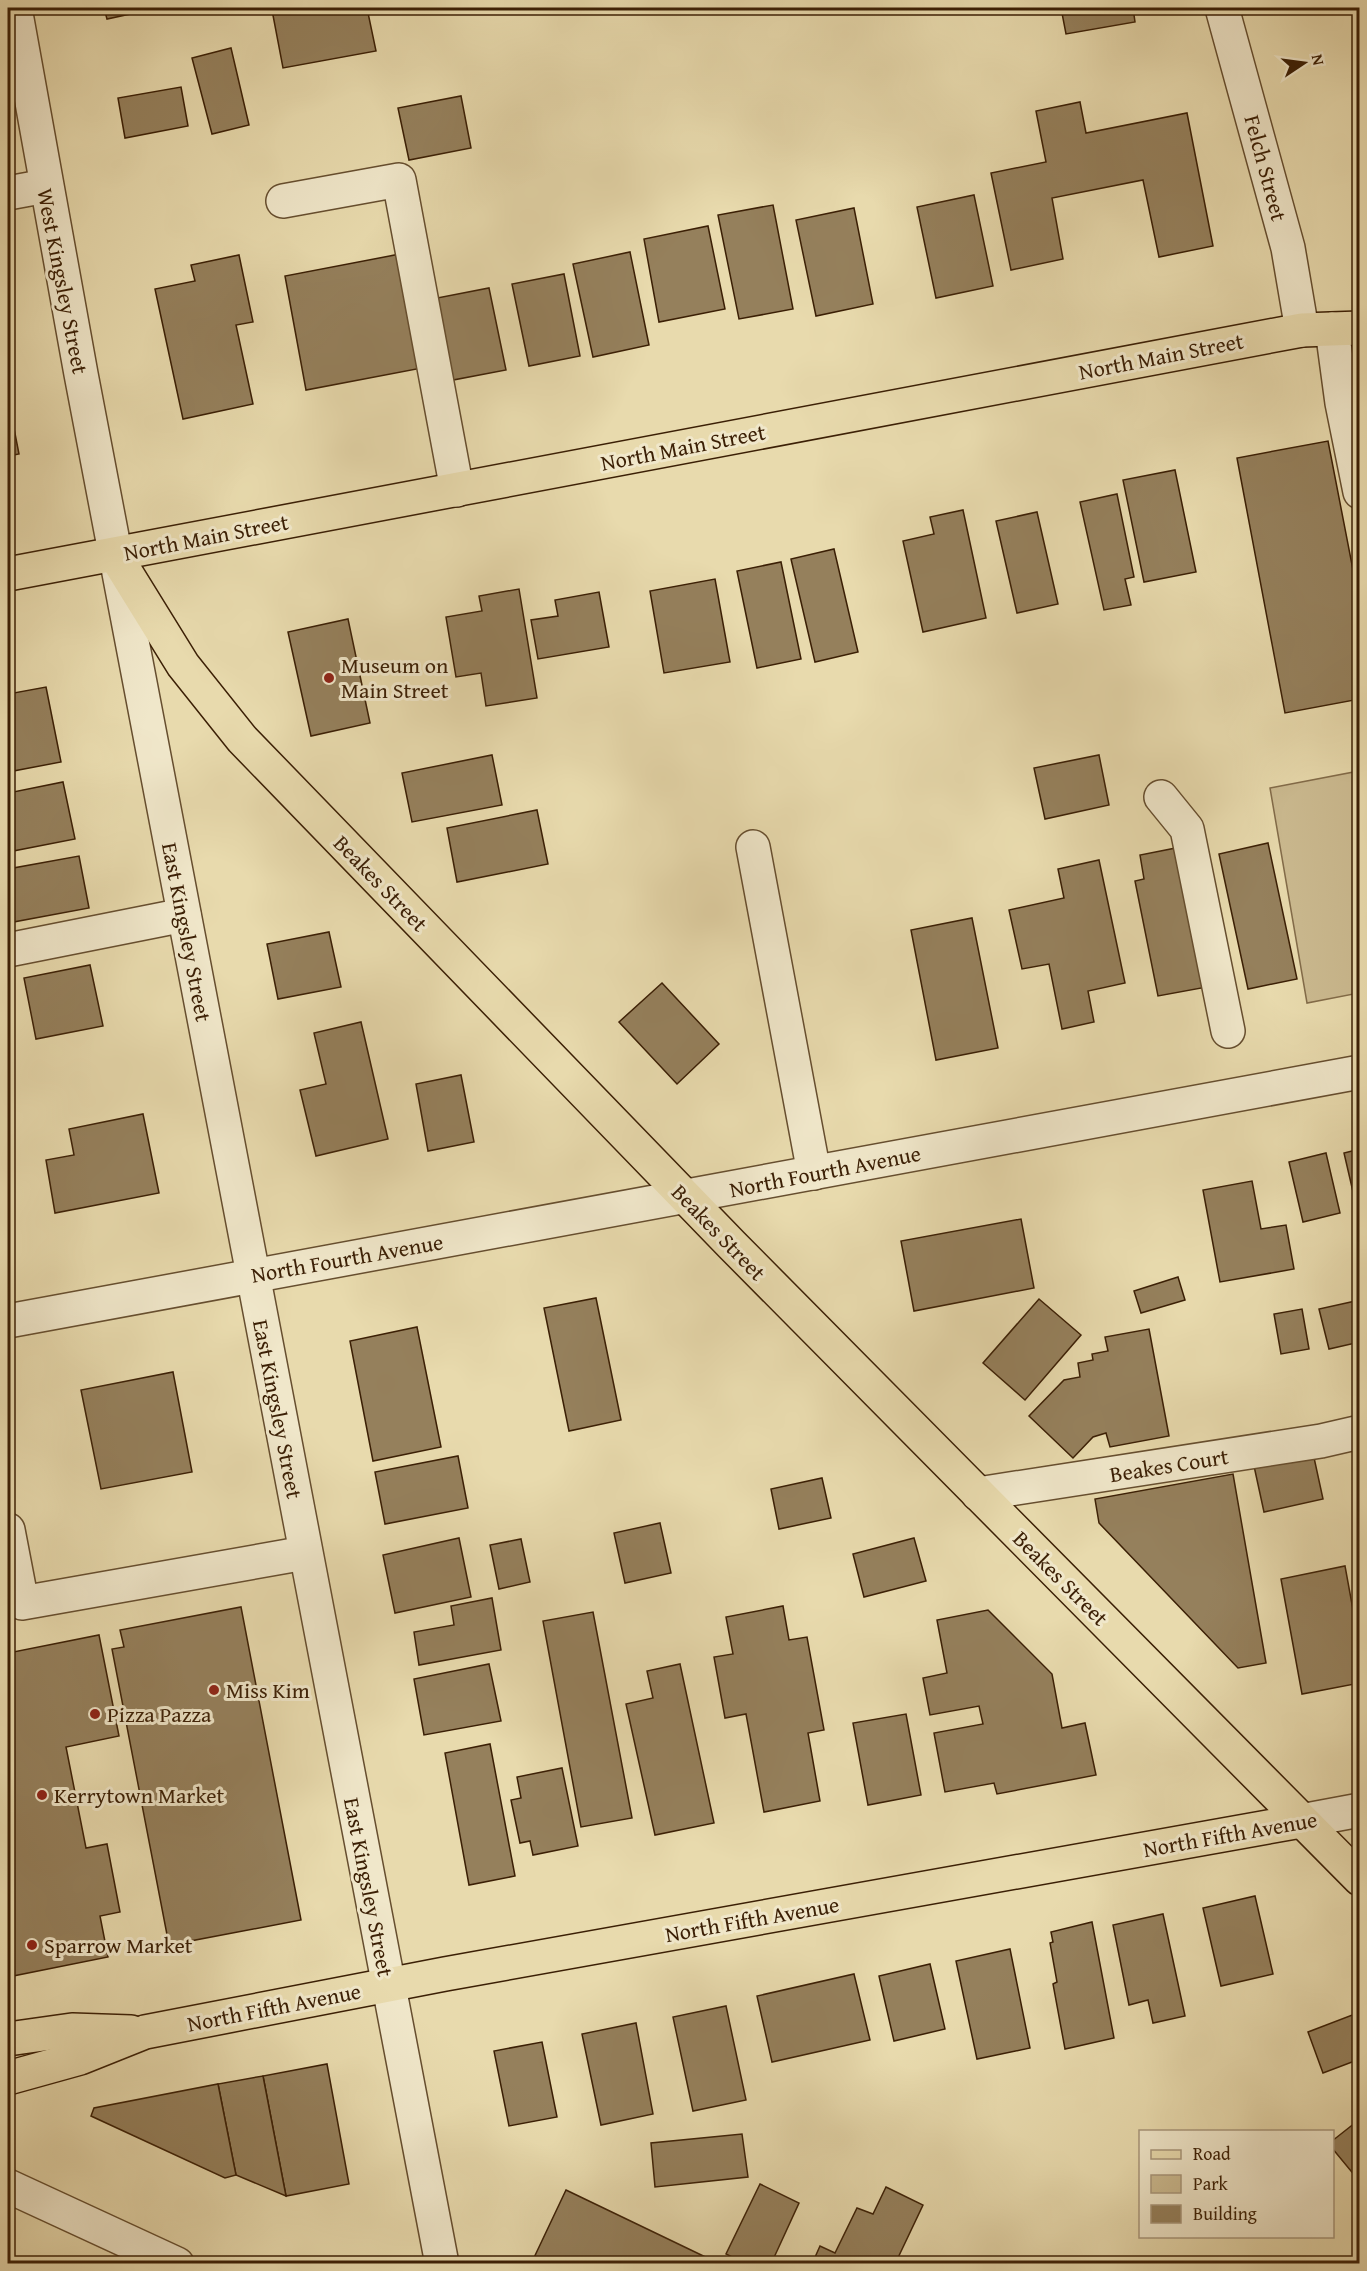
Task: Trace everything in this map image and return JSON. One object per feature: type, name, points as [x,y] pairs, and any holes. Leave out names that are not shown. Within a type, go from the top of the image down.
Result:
[{"type":"main road","name":"North Main Street","points":[[8,574],[1331,329]]},
{"type":"main road","name":"Beakes Street","points":[[115,555],[183,665],[242,739],[685,1197],[1359,1879]]},
{"type":"main road","name":"North Fifth Avenue","points":[[8,2078],[80,2058],[145,2032],[387,1985],[1301,1821]]},
{"type":"main road","name":"North Fifth Avenue","points":[[8,2038],[72,2030],[145,2032]]},
{"type":"street","name":"West Kingsley Street","points":[[15,8],[45,186],[115,555]]},
{"type":"street","name":"Felch Street","points":[[1222,8],[1288,248],[1331,329],[1359,492]]},
{"type":"street","points":[[283,201],[399,180],[457,490]]},
{"type":"street","points":[[8,193],[45,186]]},
{"type":"street","name":"East Kingsley Street","points":[[115,555],[442,2264]]},
{"type":"street","points":[[1161,797],[1187,829],[1228,1031]]},
{"type":"street","points":[[753,847],[814,1173]]},
{"type":"street","points":[[8,950],[184,915]]},
{"type":"street","name":"North Fourth Avenue","points":[[8,1321],[1359,1072]]},
{"type":"street","name":"Beakes Court","points":[[978,1494],[1321,1441],[1359,1432]]},
{"type":"street","points":[[8,1530],[22,1603],[305,1553]]},
{"type":"street","name":"North Fifth Avenue","points":[[1301,1821],[1359,1810]]},
{"type":"street","points":[[8,2186],[177,2264]]},
{"type":"green space","points":[[1359,771],[1359,993],[1307,1003],[1270,788]]},
{"type":"building","points":[[104,8],[158,8],[107,19]]},
{"type":"building","points":[[367,8],[376,51],[283,68],[272,10]]},
{"type":"building","points":[[1061,8],[1133,8],[1135,22],[1066,34]]},
{"type":"building","points":[[1352,8],[1360,8],[1360,24],[1357,24]]},
{"type":"building","points":[[231,48],[249,125],[212,134],[192,58]]},
{"type":"building","points":[[181,87],[188,126],[125,138],[118,98]]},
{"type":"building","points":[[461,96],[471,148],[409,160],[398,108]]},
{"type":"building","points":[[1080,102],[1086,133],[1187,113],[1213,246],[1159,257],[1143,180],[1052,198],[1063,259],[1011,270],[991,173],[1046,162],[1036,111]]},
{"type":"building","points":[[974,195],[993,286],[936,298],[917,207]]},
{"type":"building","points":[[773,205],[793,309],[739,319],[718,215]]},
{"type":"building","points":[[854,208],[873,304],[816,316],[796,220]]},
{"type":"building","points":[[708,226],[725,309],[659,322],[644,239]]},
{"type":"building","points":[[630,252],[649,345],[593,357],[573,264]]},
{"type":"building","points":[[400,254],[422,368],[306,390],[285,276]]},
{"type":"building","points":[[239,255],[253,322],[236,325],[253,404],[183,419],[155,289],[195,281],[191,265]]},
{"type":"building","points":[[564,274],[580,356],[529,366],[512,284]]},
{"type":"building","points":[[489,288],[506,370],[453,380],[437,298]]},
{"type":"building","points":[[8,398],[19,454],[8,456]]},
{"type":"building","points":[[1328,441],[1360,606],[1360,699],[1285,713],[1237,458]]},
{"type":"building","points":[[1175,470],[1196,572],[1144,582],[1123,480]]},
{"type":"building","points":[[1117,494],[1134,577],[1125,579],[1131,605],[1104,610],[1080,502]]},
{"type":"building","points":[[963,510],[986,618],[923,632],[903,541],[934,534],[930,517]]},
{"type":"building","points":[[1037,512],[1058,604],[1017,613],[996,521]]},
{"type":"building","points":[[834,549],[858,652],[815,662],[791,559]]},
{"type":"building","points":[[781,562],[801,659],[757,668],[737,571]]},
{"type":"building","points":[[715,579],[730,662],[664,673],[650,591]]},
{"type":"building","points":[[519,589],[537,698],[486,706],[481,673],[456,677],[446,617],[482,611],[479,596]]},
{"type":"building","points":[[599,592],[609,647],[538,659],[531,620],[558,616],[555,600]]},
{"type":"building","name":"Museum on Main Street","points":[[348,619],[370,723],[311,736],[288,632]]},
{"type":"building","points":[[46,687],[61,762],[8,772],[8,694]]},
{"type":"building","points":[[492,755],[502,805],[412,822],[402,773]]},
{"type":"building","points":[[1099,755],[1109,805],[1045,819],[1034,768]]},
{"type":"building","points":[[63,782],[75,839],[8,852],[8,793]]},
{"type":"building","points":[[537,810],[548,864],[457,882],[447,828]]},
{"type":"building","points":[[1268,843],[1297,979],[1248,989],[1219,854]]},
{"type":"building","points":[[1181,847],[1207,987],[1158,996],[1135,881],[1144,879],[1140,855]]},
{"type":"building","points":[[79,856],[89,908],[8,923],[8,869]]},
{"type":"building","points":[[1099,860],[1125,983],[1088,991],[1094,1022],[1062,1029],[1049,964],[1022,969],[1009,910],[1064,898],[1058,869]]},
{"type":"building","points":[[972,918],[998,1048],[936,1060],[911,930]]},
{"type":"building","points":[[329,932],[341,987],[278,999],[267,944]]},
{"type":"building","points":[[90,965],[103,1026],[36,1039],[24,978]]},
{"type":"building","points":[[662,983],[719,1044],[677,1084],[619,1022]]},
{"type":"building","points":[[361,1022],[388,1139],[316,1156],[300,1090],[326,1084],[314,1033]]},
{"type":"building","points":[[461,1075],[474,1142],[428,1151],[416,1084]]},
{"type":"building","points":[[143,1114],[159,1193],[55,1213],[46,1160],[74,1155],[69,1129]]},
{"type":"building","points":[[1360,1149],[1360,1222],[1344,1153]]},
{"type":"building","points":[[1326,1153],[1340,1213],[1303,1222],[1289,1162]]},
{"type":"building","points":[[1252,1181],[1261,1229],[1286,1225],[1294,1269],[1220,1282],[1203,1190]]},
{"type":"building","points":[[1021,1219],[1034,1288],[914,1311],[901,1241]]},
{"type":"building","points":[[1178,1277],[1185,1300],[1141,1313],[1134,1291]]},
{"type":"building","points":[[596,1298],[621,1420],[569,1431],[544,1308]]},
{"type":"building","points":[[1039,1299],[1081,1335],[1025,1400],[983,1363]]},
{"type":"building","points":[[1360,1300],[1360,1342],[1329,1349],[1319,1309]]},
{"type":"building","points":[[1302,1309],[1309,1349],[1281,1354],[1274,1314]]},
{"type":"building","points":[[417,1327],[441,1447],[373,1461],[350,1341]]},
{"type":"building","points":[[1149,1329],[1169,1436],[1110,1447],[1106,1433],[1093,1437],[1073,1458],[1029,1416],[1064,1380],[1080,1377],[1078,1363],[1093,1360],[1092,1354],[1108,1351],[1105,1337]]},
{"type":"building","points":[[173,1372],[192,1472],[101,1489],[81,1390]]},
{"type":"building","points":[[1313,1453],[1323,1499],[1264,1512],[1254,1466]]},
{"type":"building","points":[[458,1456],[468,1508],[385,1524],[375,1472]]},
{"type":"building","points":[[1233,1474],[1266,1663],[1238,1668],[1099,1523],[1095,1499]]},
{"type":"building","points":[[822,1478],[831,1518],[779,1529],[771,1489]]},
{"type":"building","points":[[660,1523],[671,1573],[625,1583],[614,1533]]},
{"type":"building","points":[[459,1538],[471,1597],[395,1613],[383,1555]]},
{"type":"building","points":[[914,1538],[926,1581],[864,1597],[853,1554]]},
{"type":"building","points":[[521,1539],[530,1582],[499,1589],[490,1545]]},
{"type":"building","points":[[1345,1566],[1360,1648],[1360,1683],[1302,1694],[1281,1579]]},
{"type":"building","points":[[492,1598],[501,1650],[419,1665],[414,1632],[454,1625],[451,1606]]},
{"type":"building","points":[[783,1606],[789,1640],[807,1637],[824,1730],[808,1733],[820,1801],[764,1812],[746,1714],[725,1718],[714,1657],[733,1654],[726,1617]]},
{"type":"building","points":[[241,1607],[301,1920],[169,1945],[112,1649],[124,1647],[120,1630]]},
{"type":"building","points":[[988,1610],[1052,1674],[1062,1728],[1085,1723],[1096,1775],[997,1794],[994,1783],[945,1792],[934,1733],[983,1724],[979,1706],[930,1715],[923,1678],[947,1673],[937,1620]]},
{"type":"building","points":[[593,1612],[632,1818],[581,1827],[543,1621]]},
{"type":"building","name":"Kerrytown Market","points":[[99,1635],[119,1736],[66,1747],[86,1848],[107,1844],[120,1912],[100,1916],[108,1957],[8,1977],[8,1653]]},
{"type":"building","points":[[489,1664],[501,1721],[424,1735],[414,1679]]},
{"type":"building","points":[[680,1664],[714,1823],[655,1835],[626,1704],[653,1698],[647,1671]]},
{"type":"building","points":[[906,1714],[921,1795],[868,1805],[853,1723]]},
{"type":"building","points":[[490,1744],[515,1876],[469,1885],[445,1753]]},
{"type":"building","points":[[562,1768],[578,1846],[533,1855],[530,1841],[520,1843],[511,1800],[521,1798],[517,1777]]},
{"type":"building","points":[[1255,1896],[1273,1974],[1221,1986],[1203,1908]]},
{"type":"building","points":[[1163,1914],[1185,2016],[1153,2023],[1148,2000],[1129,2005],[1113,1925]]},
{"type":"building","points":[[1092,1922],[1114,2038],[1065,2049],[1053,1984],[1057,1982],[1050,1943],[1053,1942],[1051,1932]]},
{"type":"building","points":[[1010,1949],[1030,2048],[977,2059],[956,1961]]},
{"type":"building","points":[[930,1964],[945,2029],[894,2041],[879,1976]]},
{"type":"building","points":[[854,1974],[870,2040],[772,2062],[757,1996]]},
{"type":"building","points":[[726,2006],[746,2100],[693,2111],[673,2017]]},
{"type":"building","points":[[1360,2012],[1360,2059],[1323,2073],[1308,2032]]},
{"type":"building","points":[[636,2023],[653,2114],[601,2125],[582,2034]]},
{"type":"building","points":[[542,2042],[557,2117],[509,2126],[494,2051]]},
{"type":"building","points":[[327,2064],[349,2184],[286,2196],[263,2076]]},
{"type":"building","points":[[263,2076],[286,2196],[236,2175],[218,2084]]},
{"type":"building","points":[[218,2084],[236,2175],[225,2178],[91,2116],[94,2108]]},
{"type":"building","points":[[1360,2119],[1360,2182],[1334,2150],[1334,2139]]},
{"type":"building","points":[[742,2134],[748,2177],[655,2187],[651,2143]]},
{"type":"building","points":[[760,2184],[799,2203],[771,2264],[746,2264],[726,2254]]},
{"type":"building","points":[[886,2187],[923,2205],[895,2264],[812,2264],[820,2246],[835,2253],[857,2208],[873,2214]]},
{"type":"building","points":[[566,2190],[720,2264],[531,2264]]},
{"type":"place","name":"Museum on Main Street","points":[[329,678]]},
{"type":"place","name":"Miss Kim","points":[[214,1690]]},
{"type":"place","name":"Pizza Pazza","points":[[95,1714]]},
{"type":"place","name":"Kerrytown Market","points":[[42,1795]]},
{"type":"place","name":"Sparrow Market","points":[[32,1945]]}]
